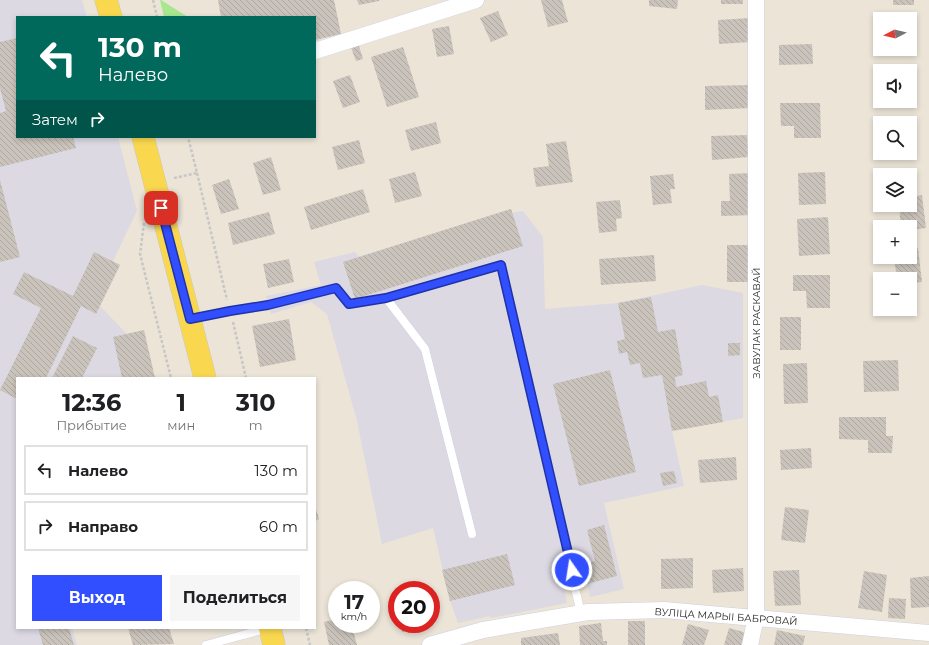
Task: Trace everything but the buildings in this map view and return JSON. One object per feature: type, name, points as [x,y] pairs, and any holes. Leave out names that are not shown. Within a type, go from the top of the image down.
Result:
[{"type":"main road","points":[[106,0],[110,16]]},
{"type":"main road","points":[[143,138],[205,377]]},
{"type":"main road","points":[[269,629],[274,645]]},
{"type":"street","points":[[316,51],[476,0]]},
{"type":"street","name":"ЗАВУЛАК РАСКАВАЙ","points":[[750,645],[756,617],[756,0]]},
{"type":"street","name":"ВУЛІЦА МАРЫІ БАБРОВАЙ","points":[[430,645],[483,630],[581,614],[664,610],[929,633]]},
{"type":"lane","points":[[190,319],[268,305],[336,288],[349,304],[386,298],[501,265],[581,614]]},
{"type":"lane","points":[[386,298],[425,349],[472,534]]},
{"type":"lane","points":[[206,645],[265,629]]},
{"type":"path","points":[[153,0],[157,16]]},
{"type":"path","points":[[188,138],[246,377]]},
{"type":"path","points":[[175,184],[173,177],[197,173]]},
{"type":"path","points":[[143,217],[144,222],[140,254],[171,377]]},
{"type":"path","points":[[306,629],[310,645]]},
{"type":"shaded area","points":[[0,0],[82,0],[87,16],[16,16],[16,138],[118,138],[137,211],[113,261],[120,265],[100,306],[127,334],[154,377],[16,377],[16,629],[72,629],[77,645],[0,645]]},
{"type":"shaded area","points":[[511,209],[512,213],[523,211],[543,237],[545,309],[618,303],[702,285],[743,293],[743,418],[672,431],[684,486],[604,503],[624,589],[590,597],[583,567],[561,572],[567,603],[458,623],[450,601],[433,528],[382,544],[357,421],[327,314],[311,302],[271,314],[266,296],[321,285],[314,262],[355,252],[359,257]]},
{"type":"green space","points":[[160,0],[186,16],[164,16]]},
{"type":"route","points":[[161,208],[190,319],[268,305],[336,288],[349,304],[386,298],[501,265],[572,570]]}]
